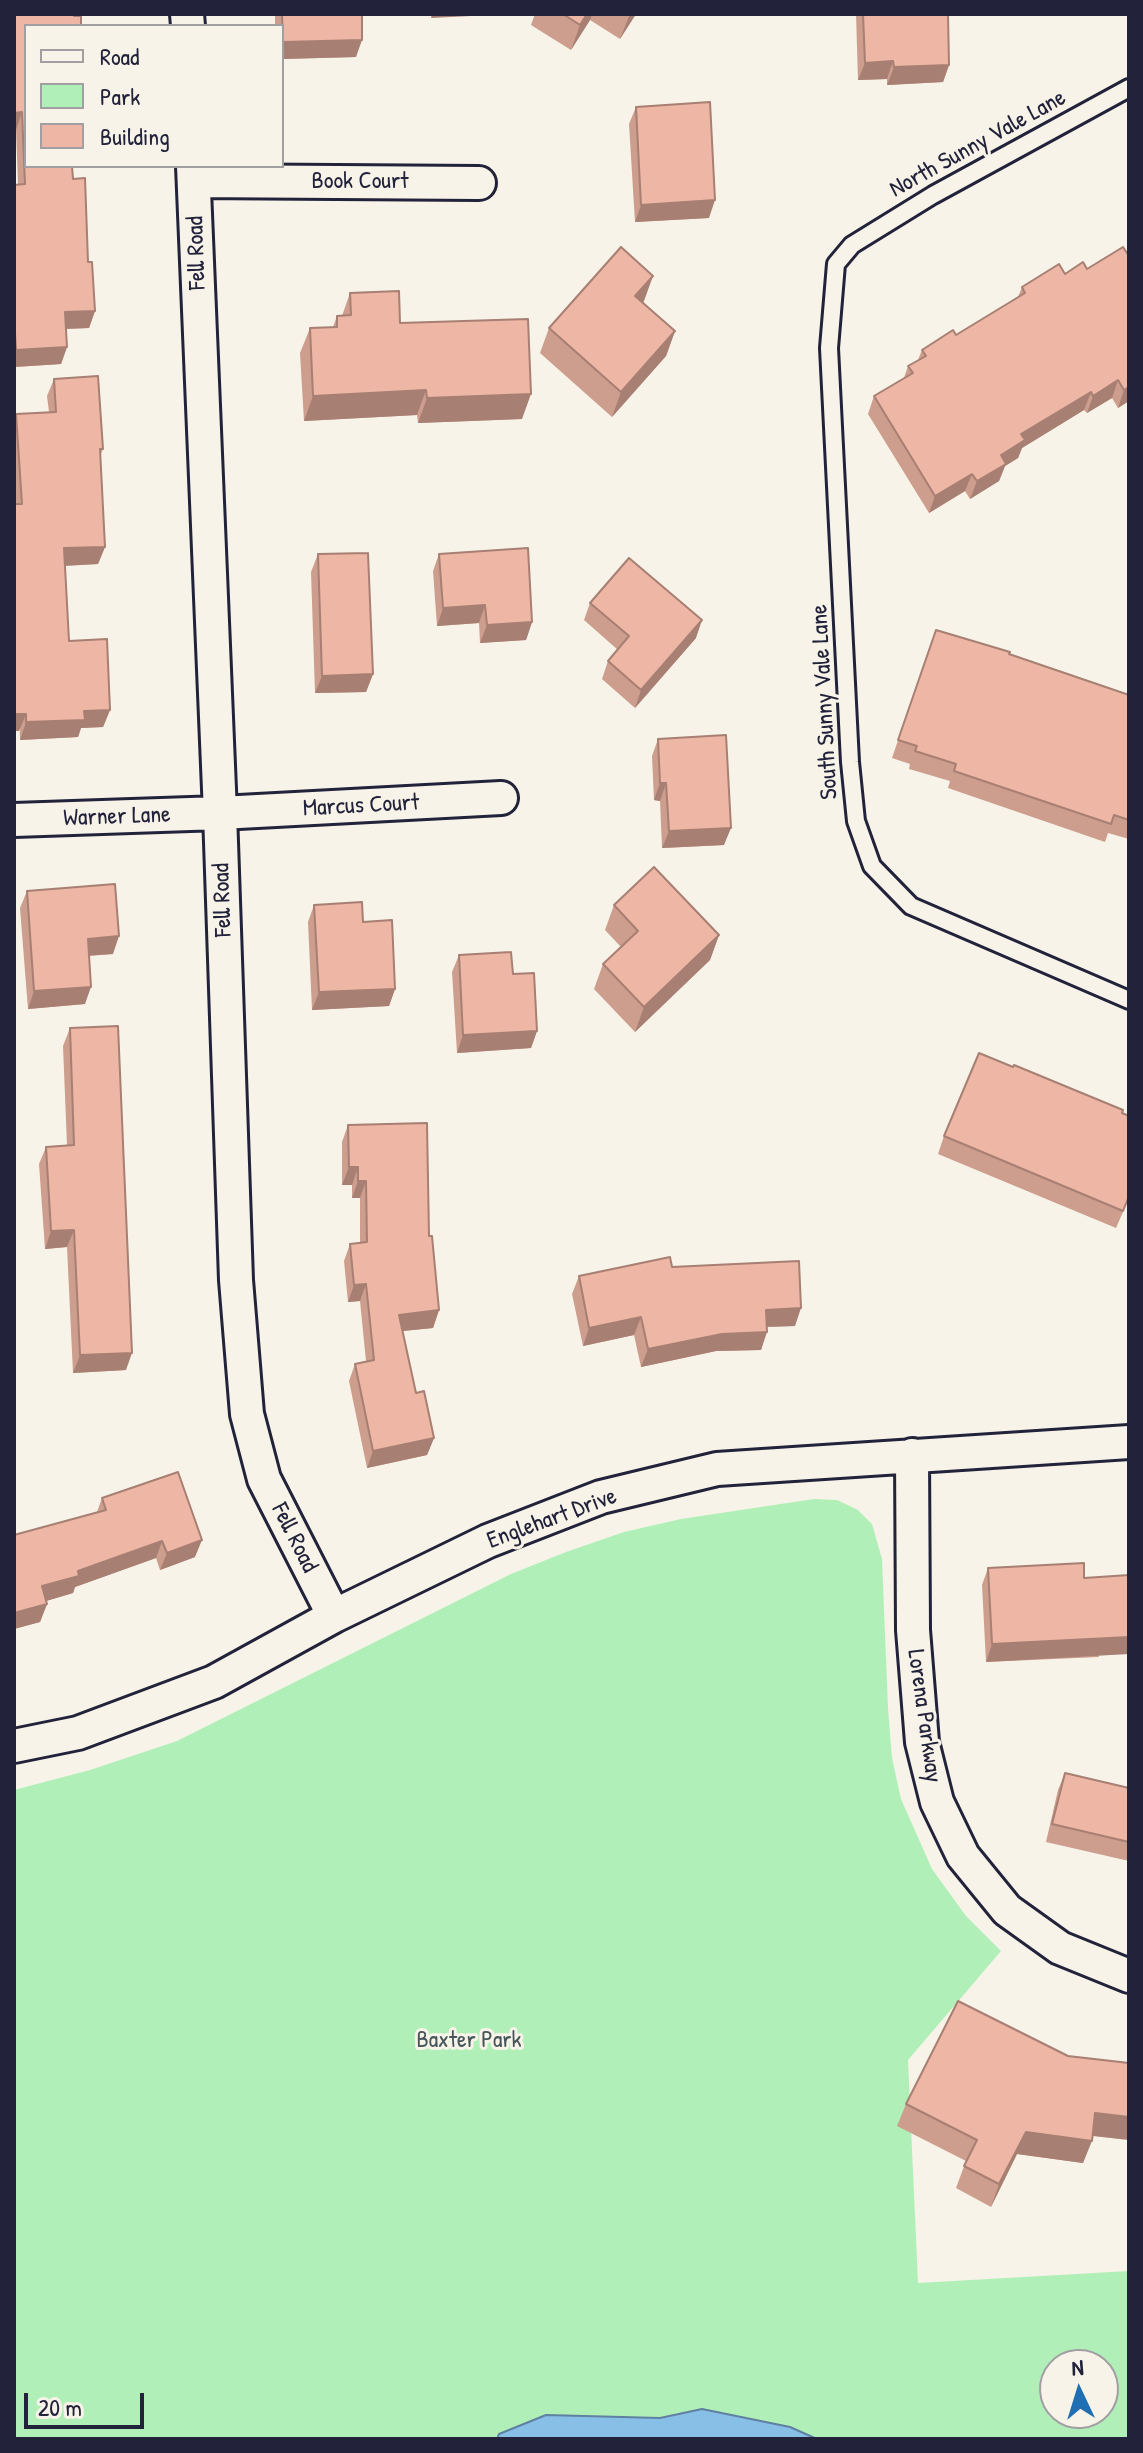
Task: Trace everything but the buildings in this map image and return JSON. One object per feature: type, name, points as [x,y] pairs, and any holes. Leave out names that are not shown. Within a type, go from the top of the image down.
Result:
[{"type":"street","name":"Book Court","points":[[193,174],[479,183]]},
{"type":"street","name":"Fell Road","points":[[193,174],[236,1280],[247,1414],[264,1479],[334,1616]]},
{"type":"street","name":"Marcus Court","points":[[220,813],[501,798]]},
{"type":"street","name":"Warner Lane","points":[[14,820],[220,813]]},
{"type":"street","name":"Englehart Drive","points":[[14,1746],[78,1733],[214,1682],[334,1616],[488,1541],[601,1497],[717,1469],[1129,1442]]},
{"type":"street","name":"Lorena Parkway","points":[[912,1455],[913,1630],[922,1742],[937,1802],[963,1856],[1007,1910],[1060,1948],[1129,1976]]},
{"type":"lane","name":"North Sunny Vale Lane","points":[[852,245],[933,195],[1129,88]]},
{"type":"lane","name":"South Sunny Vale Lane","points":[[852,245],[836,264],[829,348],[850,762],[856,821],[872,866],[911,906],[1129,1000]]},
{"type":"green space","name":"Baxter Park","points":[[814,1499],[837,1500],[858,1510],[872,1524],[882,1559],[888,1708],[892,1758],[901,1799],[932,1869],[966,1916],[1001,1951],[908,2060],[918,2283],[1129,2271],[1129,2439],[14,2439],[14,1790],[90,1770],[177,1741],[511,1574],[624,1532],[681,1519]]},
{"type":"water","points":[[702,2409],[790,2427],[817,2439],[497,2439],[499,2434],[546,2415],[660,2418]]}]
